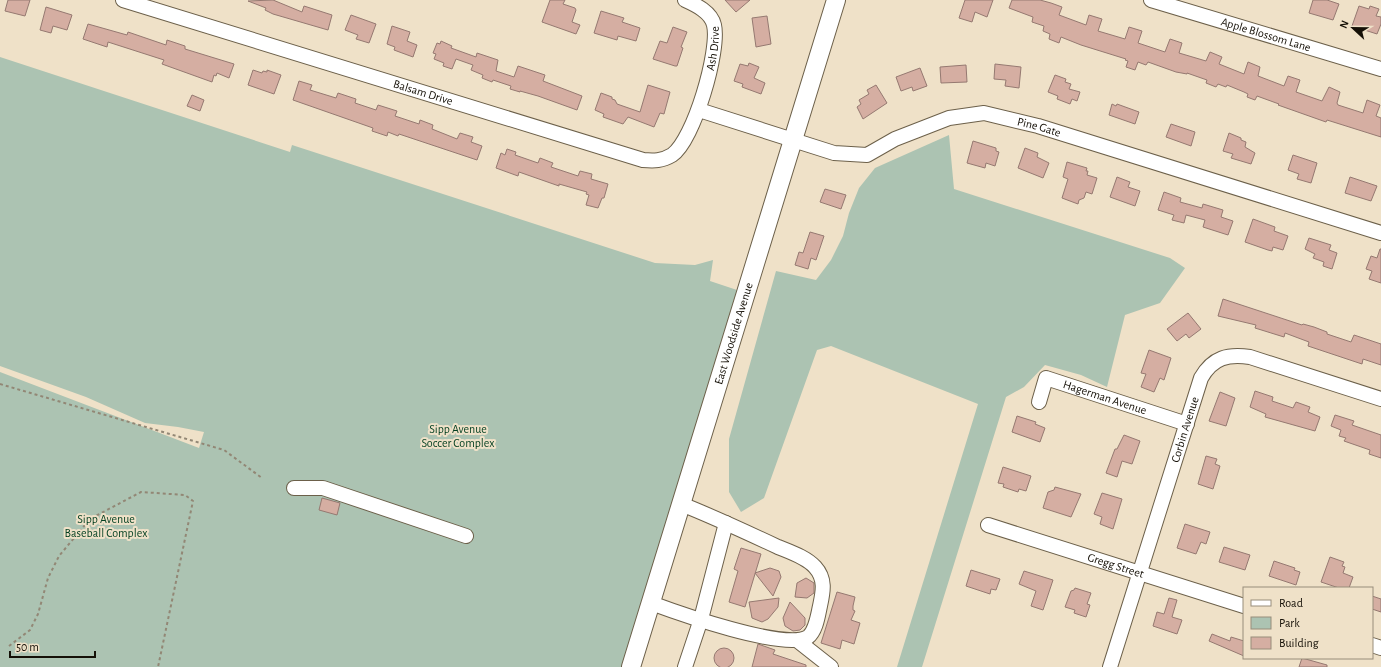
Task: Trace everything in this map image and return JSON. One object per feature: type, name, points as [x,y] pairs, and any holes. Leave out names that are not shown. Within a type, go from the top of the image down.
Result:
[{"type":"main road","name":"East Woodside Avenue","points":[[631,667],[836,0]]},
{"type":"street","name":"Balsam Drive","points":[[123,0],[643,160],[658,161],[672,155],[683,144],[699,110]]},
{"type":"street","name":"Ash Drive","points":[[685,0],[703,10],[714,24],[716,41],[699,110]]},
{"type":"street","name":"Apple Blossom Lane","points":[[1152,0],[1381,69]]},
{"type":"street","name":"Pine Gate","points":[[699,110],[834,153],[867,155],[895,139],[925,126],[949,118],[984,113],[1038,126],[1381,233]]},
{"type":"street","name":"Corbin Avenue","points":[[1110,667],[1187,424],[1202,378],[1207,368],[1217,361],[1232,355],[1250,357],[1381,399]]},
{"type":"street","name":"Hagerman Avenue","points":[[1039,402],[1046,378],[1187,424]]},
{"type":"street","points":[[294,488],[323,488],[466,536]]},
{"type":"street","points":[[650,603],[744,632],[782,640],[798,641],[809,636],[815,625],[824,590],[822,576],[814,566],[802,558],[681,504]]},
{"type":"street","points":[[685,667],[701,619],[726,523]]},
{"type":"street","name":"Gregg Street","points":[[988,525],[1243,606]]},
{"type":"street","points":[[798,641],[831,667]]},
{"type":"path","points":[[0,384],[224,450],[262,478]]},
{"type":"path","points":[[9,646],[30,630],[38,614],[48,578],[58,556],[90,519],[141,492],[185,495],[193,501],[158,667]]},
{"type":"green space","name":"Sipp Avenue Soccer Complex","points":[[0,57],[290,152],[292,145],[655,263],[695,265],[713,260],[710,281],[737,290],[622,667],[0,667],[0,372],[199,448],[204,432],[145,423],[86,397],[0,366]]},
{"type":"green space","points":[[949,135],[954,189],[1170,258],[1185,268],[1160,303],[1125,315],[1107,387],[1081,375],[1045,365],[1024,387],[1006,397],[922,667],[897,667],[978,404],[831,346],[817,350],[764,498],[741,512],[729,492],[729,439],[776,271],[816,280],[831,260],[843,236],[849,213],[859,188],[875,168]]},
{"type":"building","points":[[8,0],[30,0],[25,16],[5,11]]},
{"type":"building","points":[[273,0],[302,12],[304,6],[332,15],[328,30],[273,14],[265,10],[266,8],[248,1]]},
{"type":"building","points":[[550,0],[565,0],[563,4],[575,8],[576,10],[572,22],[580,25],[576,34],[542,22]]},
{"type":"building","points":[[725,0],[750,0],[736,12]]},
{"type":"building","points":[[965,0],[993,0],[987,17],[975,12],[972,22],[959,18]]},
{"type":"building","points":[[1012,0],[1040,0],[1051,3],[1062,7],[1059,15],[1086,25],[1089,15],[1102,19],[1098,31],[1125,39],[1129,27],[1142,31],[1138,43],[1165,52],[1170,39],[1182,43],[1179,53],[1206,61],[1210,52],[1222,57],[1219,64],[1244,74],[1248,62],[1260,67],[1258,76],[1284,86],[1288,76],[1300,80],[1296,92],[1322,101],[1329,87],[1340,92],[1337,103],[1338,105],[1363,113],[1367,100],[1380,105],[1376,116],[1381,118],[1381,137],[1327,120],[1326,122],[1257,96],[1255,100],[1247,97],[1248,94],[1227,85],[1226,87],[1218,84],[1216,87],[1206,83],[1207,80],[1187,73],[1176,72],[1148,62],[1146,65],[1138,62],[1135,70],[1126,67],[1128,61],[1125,60],[1126,59],[1061,37],[1059,43],[1049,39],[1050,34],[1043,31],[1044,26],[1032,22],[1033,17],[1009,8]]},
{"type":"building","points":[[1313,0],[1327,0],[1339,4],[1333,20],[1309,13]]},
{"type":"building","points":[[1359,6],[1369,9],[1370,6],[1379,9],[1376,16],[1381,17],[1381,24],[1377,34],[1352,26]]},
{"type":"building","points":[[46,7],[72,15],[67,30],[53,26],[51,33],[40,30]]},
{"type":"building","points":[[601,11],[624,18],[622,22],[640,28],[636,41],[618,36],[617,40],[594,33]]},
{"type":"building","points":[[351,15],[376,24],[369,43],[356,39],[358,35],[345,30]]},
{"type":"building","points":[[767,16],[771,44],[756,47],[752,18]]},
{"type":"building","points":[[88,24],[127,35],[128,32],[166,45],[167,40],[185,46],[185,49],[234,64],[229,78],[217,73],[216,76],[214,75],[212,82],[162,64],[164,60],[108,42],[107,47],[83,39]]},
{"type":"building","points":[[392,26],[410,32],[407,41],[417,45],[413,57],[394,50],[395,47],[387,44]]},
{"type":"building","points":[[673,27],[687,32],[681,47],[683,48],[677,66],[653,59],[660,41],[667,43]]},
{"type":"building","points":[[441,41],[452,46],[451,48],[476,57],[477,53],[498,60],[496,71],[514,77],[518,66],[545,75],[543,81],[582,96],[577,110],[538,96],[510,89],[511,86],[482,78],[483,75],[471,70],[473,65],[456,59],[452,69],[443,66],[444,63],[434,59],[436,54],[433,53],[437,43],[440,44]]},
{"type":"building","points":[[749,63],[759,67],[754,78],[765,83],[761,94],[742,87],[743,84],[734,81],[740,64],[748,66]]},
{"type":"building","points":[[995,64],[1021,67],[1019,88],[1005,86],[1006,80],[994,79]]},
{"type":"building","points":[[966,65],[967,82],[941,83],[940,67]]},
{"type":"building","points":[[920,68],[927,86],[913,91],[912,87],[901,91],[896,77]]},
{"type":"building","points":[[253,70],[262,73],[263,71],[267,72],[267,70],[281,75],[274,94],[248,85]]},
{"type":"building","points":[[1055,75],[1066,79],[1065,82],[1071,84],[1069,89],[1080,92],[1077,101],[1072,99],[1070,104],[1057,99],[1058,96],[1048,92]]},
{"type":"building","points":[[299,81],[312,85],[310,90],[336,98],[338,93],[356,99],[355,103],[376,110],[378,105],[397,111],[395,116],[419,124],[420,120],[433,125],[432,129],[457,139],[460,133],[473,137],[471,142],[482,146],[477,160],[399,134],[398,136],[388,132],[387,136],[372,131],[373,128],[293,100]]},
{"type":"building","points":[[648,85],[670,92],[664,114],[660,113],[654,127],[628,117],[623,124],[603,117],[604,114],[595,110],[601,93],[612,97],[617,104],[640,112]]},
{"type":"building","points":[[876,85],[887,103],[863,119],[857,107],[861,104],[859,100],[869,94],[867,90]]},
{"type":"building","points":[[192,95],[204,100],[200,111],[187,106]]},
{"type":"building","points":[[1112,104],[1116,106],[1117,104],[1139,112],[1135,124],[1109,115]]},
{"type":"building","points":[[1171,124],[1195,132],[1191,146],[1166,137]]},
{"type":"building","points":[[1229,133],[1241,138],[1241,140],[1246,142],[1245,147],[1255,153],[1251,164],[1231,158],[1233,154],[1223,151]]},
{"type":"building","points":[[973,141],[996,148],[996,151],[999,152],[995,166],[986,163],[985,168],[967,163]]},
{"type":"building","points":[[1025,148],[1038,153],[1037,157],[1049,163],[1043,178],[1018,168]]},
{"type":"building","points":[[507,149],[516,152],[515,155],[538,163],[540,158],[553,163],[551,167],[578,176],[580,171],[592,174],[591,179],[608,184],[604,198],[602,198],[598,208],[586,205],[589,195],[586,194],[587,192],[559,184],[559,186],[519,172],[518,176],[496,168],[501,153],[505,155]]},
{"type":"building","points":[[1293,155],[1317,163],[1311,183],[1297,179],[1299,174],[1288,170]]},
{"type":"building","points":[[1067,162],[1087,168],[1087,175],[1097,178],[1092,194],[1086,192],[1084,198],[1079,200],[1078,204],[1062,198],[1068,179],[1063,177]]},
{"type":"building","points":[[1117,177],[1130,182],[1128,187],[1140,191],[1135,206],[1110,197]]},
{"type":"building","points":[[1350,177],[1377,186],[1371,201],[1345,193]]},
{"type":"building","points":[[825,189],[846,195],[841,209],[820,202]]},
{"type":"building","points":[[1164,192],[1181,198],[1180,202],[1202,208],[1203,204],[1223,210],[1221,217],[1233,221],[1228,235],[1203,227],[1205,220],[1186,215],[1184,223],[1172,220],[1174,215],[1158,210]]},
{"type":"building","points":[[1253,219],[1275,227],[1274,231],[1288,236],[1283,250],[1273,247],[1272,251],[1245,242]]},
{"type":"building","points":[[810,232],[824,236],[816,260],[811,258],[808,269],[795,265],[799,252],[803,253]]},
{"type":"building","points":[[1309,238],[1331,245],[1329,250],[1337,253],[1332,269],[1323,266],[1324,262],[1313,258],[1315,254],[1305,249]]},
{"type":"building","points":[[1380,249],[1381,283],[1369,279],[1372,271],[1366,269],[1371,256],[1377,258]]},
{"type":"building","points":[[1223,299],[1302,325],[1314,327],[1327,332],[1327,334],[1351,342],[1354,335],[1381,344],[1381,365],[1363,359],[1362,364],[1308,346],[1309,342],[1285,333],[1284,337],[1255,328],[1256,325],[1218,316]]},
{"type":"building","points":[[1188,313],[1201,329],[1189,338],[1186,334],[1177,341],[1167,329]]},
{"type":"building","points":[[1149,350],[1171,358],[1164,380],[1160,378],[1154,392],[1141,387],[1146,374],[1141,373]]},
{"type":"building","points":[[1255,391],[1273,397],[1272,401],[1293,408],[1296,402],[1310,407],[1308,412],[1320,417],[1315,431],[1265,417],[1266,414],[1250,407]]},
{"type":"building","points":[[1220,392],[1235,398],[1226,426],[1209,421]]},
{"type":"building","points":[[1335,415],[1354,421],[1352,425],[1381,435],[1381,458],[1369,454],[1370,450],[1344,441],[1346,438],[1339,436],[1341,430],[1331,426]]},
{"type":"building","points":[[1017,416],[1036,422],[1035,424],[1045,428],[1040,442],[1012,432]]},
{"type":"building","points":[[1124,435],[1140,441],[1132,464],[1122,461],[1117,477],[1106,473],[1115,449],[1117,449]]},
{"type":"building","points":[[1206,456],[1217,459],[1215,464],[1220,466],[1213,489],[1198,484]]},
{"type":"building","points":[[1003,467],[1031,476],[1026,491],[1019,489],[1018,492],[1003,487],[1004,484],[998,483]]},
{"type":"building","points":[[1055,487],[1081,494],[1071,517],[1043,508],[1048,492],[1054,490]]},
{"type":"building","points":[[1102,493],[1122,499],[1113,529],[1100,524],[1102,517],[1094,514]]},
{"type":"building","points":[[322,498],[340,503],[337,515],[319,510]]},
{"type":"building","points":[[1185,524],[1210,532],[1206,544],[1201,542],[1196,554],[1177,548]]},
{"type":"building","points":[[1224,547],[1250,555],[1245,570],[1219,562]]},
{"type":"building","points":[[741,548],[761,554],[745,607],[729,602],[738,571],[734,569]]},
{"type":"building","points":[[1330,557],[1344,562],[1342,566],[1345,567],[1343,573],[1353,577],[1349,587],[1336,587],[1321,582]]},
{"type":"building","points":[[1274,561],[1295,568],[1294,570],[1300,572],[1296,585],[1269,576]]},
{"type":"building","points":[[770,568],[779,571],[781,577],[773,596],[755,573]]},
{"type":"building","points":[[971,570],[1000,579],[996,590],[991,589],[990,594],[966,586]]},
{"type":"building","points":[[1024,571],[1053,580],[1043,610],[1031,606],[1036,591],[1019,584]]},
{"type":"building","points":[[806,578],[814,583],[814,593],[807,598],[795,597],[797,583]]},
{"type":"building","points":[[1075,588],[1091,593],[1087,604],[1090,605],[1086,617],[1074,613],[1075,610],[1065,607],[1071,591]]},
{"type":"building","points":[[837,592],[855,597],[853,610],[855,611],[851,620],[860,623],[854,644],[842,640],[840,649],[821,643]]},
{"type":"building","points":[[1373,596],[1381,599],[1381,612],[1373,609]]},
{"type":"building","points":[[779,598],[778,607],[768,619],[762,622],[752,618],[749,602]]},
{"type":"building","points":[[1169,598],[1177,600],[1172,617],[1182,620],[1177,634],[1153,626],[1157,612],[1164,614]]},
{"type":"building","points":[[790,602],[805,618],[805,625],[800,630],[793,631],[785,626],[783,618]]},
{"type":"building","points":[[1212,634],[1230,641],[1231,637],[1243,641],[1243,656],[1209,641]]},
{"type":"building","points":[[758,644],[775,650],[773,654],[806,665],[806,667],[752,667]]},
{"type":"building","points":[[724,648],[731,651],[734,658],[731,665],[724,668],[717,665],[714,658],[717,651]]},
{"type":"building","points":[[1302,659],[1327,665],[1327,667],[1299,667]]},
{"type":"park label","name":"Sipp Avenue Baseball Complex","points":[[106,526]]}]
